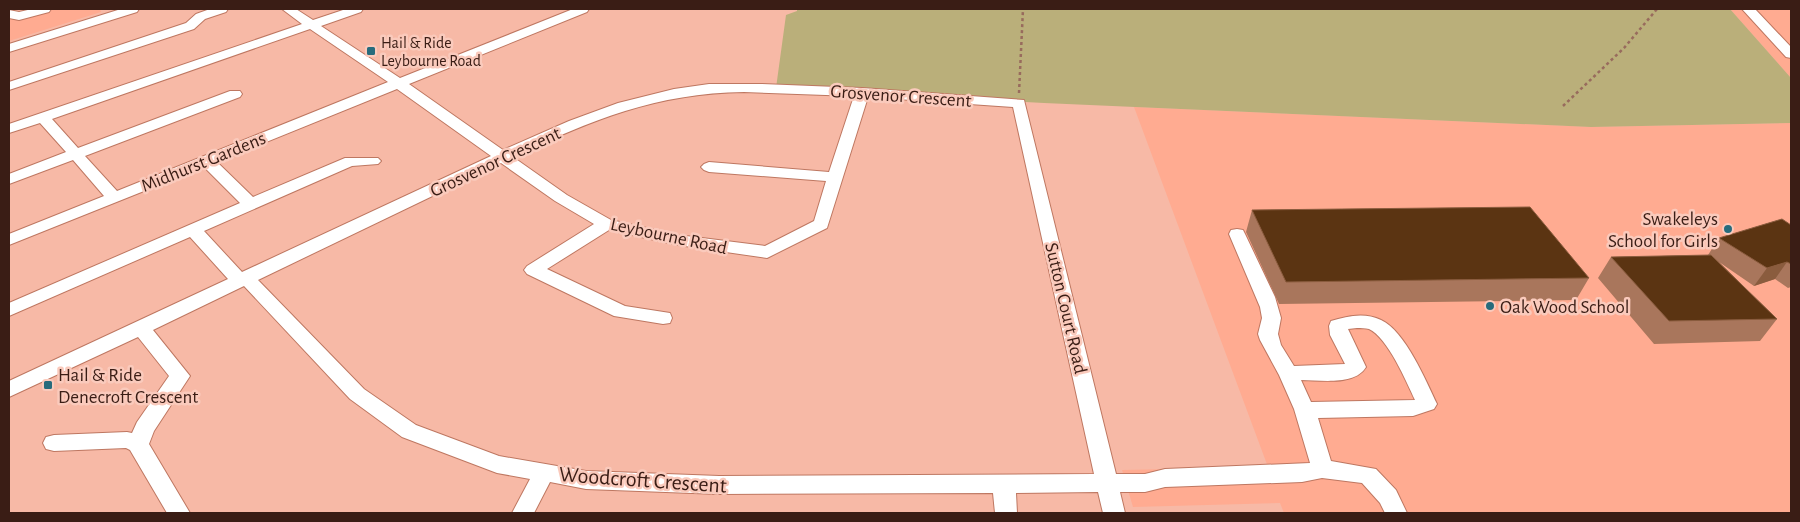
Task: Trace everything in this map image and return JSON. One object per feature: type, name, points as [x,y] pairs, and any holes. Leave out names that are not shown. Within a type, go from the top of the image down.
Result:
[{"type":"street","points":[[9,14],[19,16],[45,9]]},
{"type":"street","points":[[9,86],[190,26],[194,20],[203,15],[222,9]]},
{"type":"street","name":"Leybourne Road","points":[[288,9],[398,83],[561,198],[606,224],[678,240],[767,252],[821,224],[862,92]]},
{"type":"street","points":[[9,129],[357,9]]},
{"type":"street","name":"Midhurst Gardens","points":[[9,240],[583,9]]},
{"type":"street","points":[[1748,9],[1791,54]]},
{"type":"street","points":[[9,48],[126,10]]},
{"type":"street","name":"Grosvenor Crescent","points":[[9,390],[586,118],[625,105],[675,93],[754,87],[862,92],[1019,103]]},
{"type":"street","points":[[9,179],[235,94]]},
{"type":"street","name":"Sutton Court Road","points":[[1019,103],[1114,513]]},
{"type":"street","points":[[43,118],[114,197]]},
{"type":"street","points":[[206,160],[251,205]]},
{"type":"street","points":[[9,310],[350,161],[373,161]]},
{"type":"street","points":[[709,167],[836,177]]},
{"type":"street","points":[[606,224],[533,270],[621,312],[663,318]]},
{"type":"street","name":"Woodcroft Crescent","points":[[193,230],[357,394],[410,431],[497,464],[586,480],[719,485],[1145,483],[1164,478],[1302,473],[1322,469],[1368,475],[1388,497],[1396,513]]},
{"type":"street","points":[[1237,234],[1272,317],[1268,333],[1278,358],[1289,373],[1304,410],[1321,460],[1322,469]]},
{"type":"street","points":[[1289,373],[1348,372],[1356,368],[1340,335],[1338,326],[1345,323],[1367,322],[1377,325],[1390,336],[1427,404],[1413,408],[1304,410]]},
{"type":"street","points":[[138,444],[144,428],[180,376],[141,328]]},
{"type":"street","points":[[54,442],[127,440],[138,444],[180,513]]},
{"type":"street","points":[[523,513],[544,472]]},
{"type":"street","points":[[1004,484],[1006,513]]},
{"type":"path","points":[[1019,103],[1023,9]]},
{"type":"path","points":[[1563,106],[1592,80],[1641,29],[1657,9]]},
{"type":"shaded area","points":[[36,9],[100,9],[101,12],[9,41],[9,12],[23,13]]},
{"type":"shaded area","points":[[797,9],[1730,9],[1791,78],[1791,123],[1591,127],[1044,103],[776,88],[786,15],[797,11]]},
{"type":"shaded area","points":[[1730,9],[1791,9],[1791,78]]},
{"type":"shaded area","name":"Oak Wood School","points":[[1134,107],[1591,127],[1791,123],[1791,513],[1284,513],[1280,503],[1133,507],[1122,470],[1268,467]]},
{"type":"building","points":[[1530,207],[1589,278],[1286,282],[1252,210]]},
{"type":"building","points":[[1782,219],[1791,225],[1791,264],[1787,262],[1767,268],[1719,238]]},
{"type":"building","points":[[1711,255],[1777,319],[1669,321],[1611,257]]},
{"type":"place","name":"Hail & Ride Leybourne Road","points":[[371,51]]},
{"type":"place","name":"Swakeleys School for Girls","points":[[1728,229]]},
{"type":"place","name":"Oak Wood School","points":[[1490,306]]},
{"type":"place","name":"Hail & Ride Denecroft Crescent","points":[[48,385]]}]
